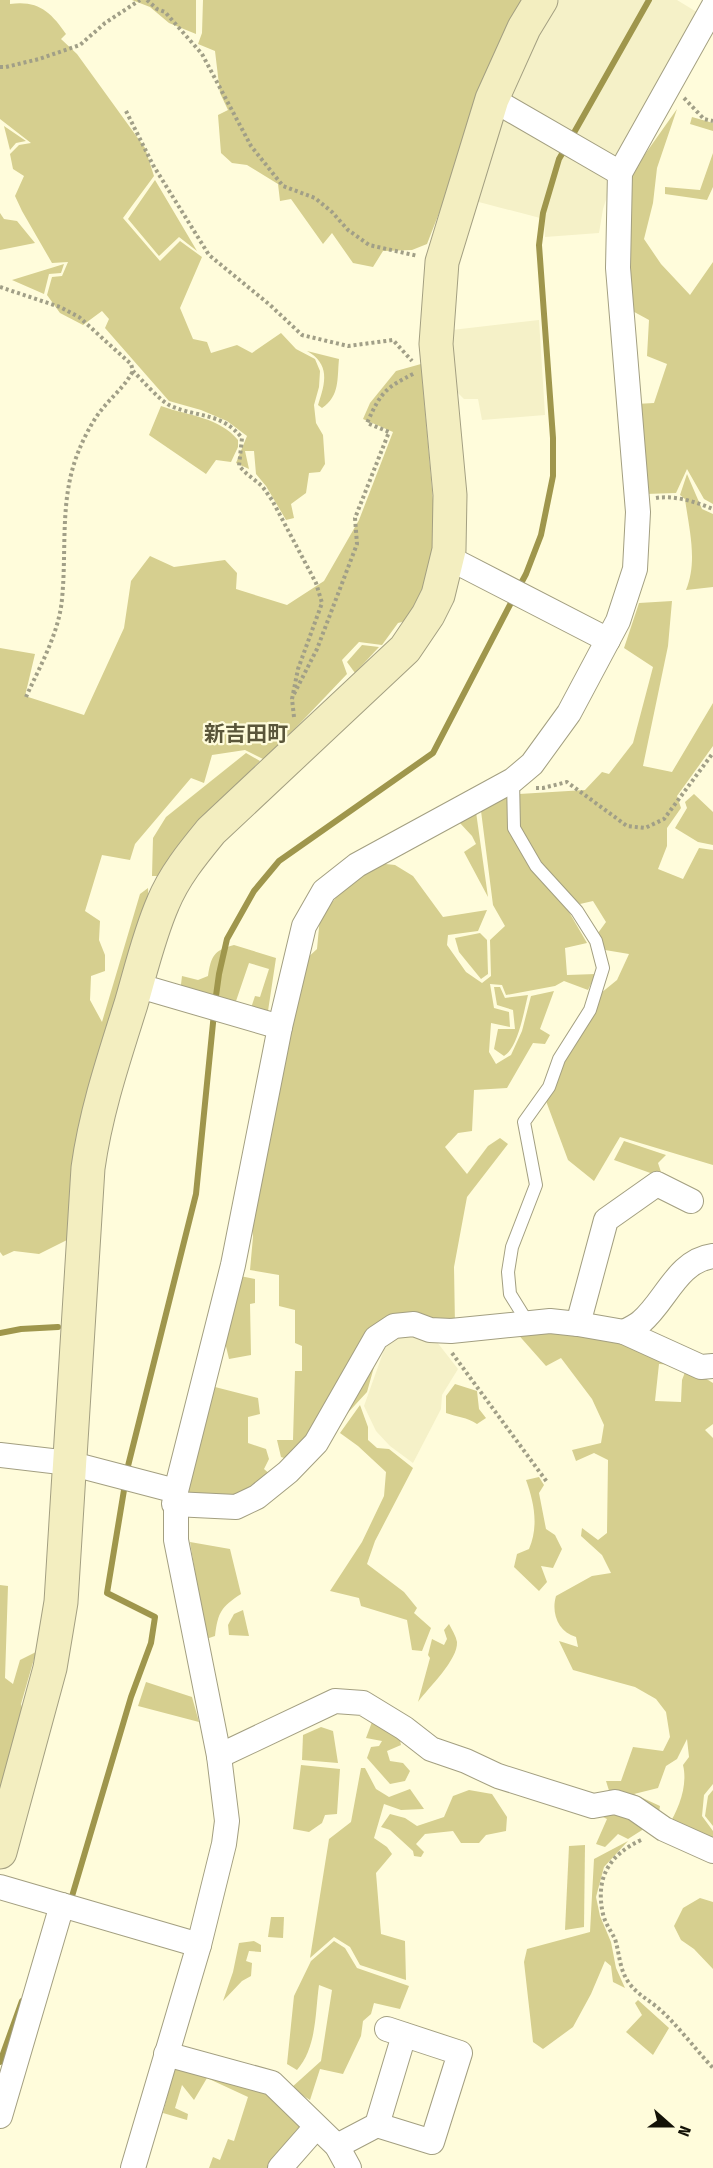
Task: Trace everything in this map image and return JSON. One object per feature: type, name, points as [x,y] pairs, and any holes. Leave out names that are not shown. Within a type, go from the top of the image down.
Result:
[{"type":"street","points":[[0,1852],[51,1668],[61,1602],[88,1168],[93,1135],[136,986],[163,902],[184,865],[211,831],[405,649],[428,615],[438,595],[447,557],[450,495],[430,372],[436,344],[442,262],[492,99],[524,28],[541,0]]},
{"type":"street","points":[[133,2168],[199,1945],[224,1844],[227,1821],[219,1756],[176,1540],[175,1497],[233,1265],[280,1027],[304,926],[324,891],[357,865],[513,784],[532,764],[569,713],[618,621],[635,569],[638,502],[623,353],[618,268],[620,173],[713,7]]},
{"type":"street","points":[[492,99],[620,173]]},
{"type":"street","points":[[447,557],[608,640]]},
{"type":"street","points":[[136,986],[280,1027]]},
{"type":"street","points":[[578,1323],[606,1220],[657,1184],[691,1202]]},
{"type":"street","points":[[624,1332],[641,1322],[686,1268],[702,1258],[713,1256]]},
{"type":"street","points":[[0,1455],[69,1463],[139,1481],[175,1497],[236,1507],[257,1497],[288,1472],[316,1443],[376,1338],[394,1326],[414,1324],[435,1331],[451,1331],[549,1321],[578,1323],[624,1332],[701,1367],[713,1366]]},
{"type":"street","points":[[219,1756],[335,1701],[363,1703],[404,1728],[432,1749],[498,1776],[593,1806],[615,1802],[634,1808],[664,1829],[713,1851]]},
{"type":"street","points":[[0,1887],[199,1945]]},
{"type":"street","points":[[0,2116],[54,1932],[66,1907]]},
{"type":"street","points":[[337,2146],[377,2125],[432,2142],[460,2053],[396,2032],[377,2125]]},
{"type":"street","points":[[166,2054],[272,2083],[337,2146],[349,2168]]},
{"type":"street","points":[[280,2168],[316,2127]]},
{"type":"lane","points":[[513,784],[514,828],[536,866],[578,911],[596,941],[603,968],[590,1010],[559,1059],[549,1087],[524,1122],[536,1185],[512,1247],[508,1272],[510,1294],[528,1323]]},
{"type":"path","points":[[0,67],[39,59],[80,45],[105,23],[140,0]]},
{"type":"path","points":[[147,0],[157,9],[165,12],[202,54],[251,146],[284,186],[315,198],[348,230],[369,245],[442,262]]},
{"type":"path","points":[[669,82],[704,119],[713,121]]},
{"type":"path","points":[[126,111],[153,165],[209,255],[270,305],[302,335],[348,346],[393,340],[430,372],[390,386],[379,397],[367,423],[388,432],[355,518],[357,544],[317,649],[292,699]]},
{"type":"path","points":[[0,287],[60,307],[79,317],[131,364],[133,371],[169,406],[215,418],[233,427],[242,438],[239,466],[262,486],[272,500],[316,583],[322,603],[298,669],[292,699],[298,748]]},
{"type":"path","points":[[26,697],[51,643],[62,600],[63,532],[67,491],[79,450],[98,414],[126,385],[133,371]]},
{"type":"path","points":[[638,502],[668,496],[713,509]]},
{"type":"path","points":[[513,784],[543,788],[567,782],[627,826],[645,828],[664,819],[713,753]]},
{"type":"path","points":[[435,1331],[547,1482]]},
{"type":"path","points":[[664,1829],[627,1846],[611,1860],[604,1879],[601,1899],[604,1917],[617,1947],[619,1965],[629,1983],[643,1999],[657,2007],[713,2068]]},
{"type":"shaded area","points":[[0,0],[10,0],[10,4],[36,6],[55,19],[66,34],[61,39],[77,54],[145,148],[154,176],[123,218],[160,261],[180,241],[202,257],[180,308],[193,339],[207,342],[211,353],[237,345],[252,353],[281,333],[296,349],[315,359],[320,371],[314,405],[316,423],[323,435],[325,464],[320,472],[309,473],[306,493],[291,504],[294,518],[286,520],[266,486],[256,474],[254,451],[245,451],[249,469],[236,463],[247,436],[227,421],[201,410],[169,401],[105,328],[109,319],[102,311],[83,325],[60,313],[47,295],[52,277],[62,276],[68,262],[52,263],[15,196],[24,176],[13,169],[10,154],[19,145],[31,143],[0,119]]},
{"type":"shaded area","points":[[132,0],[196,0],[196,34],[169,23],[150,7]]},
{"type":"shaded area","points":[[203,0],[529,0],[484,97],[427,244],[412,250],[383,251],[373,267],[353,263],[332,233],[323,244],[291,199],[280,201],[278,184],[247,165],[232,163],[221,153],[218,115],[228,110],[220,93],[215,51],[198,44],[202,33]]},
{"type":"shaded area","points":[[559,0],[677,0],[700,14],[619,160],[507,94]]},
{"type":"shaded area","points":[[677,109],[657,168],[653,203],[644,239],[661,264],[690,295],[713,262],[713,504],[704,499],[687,469],[676,493],[645,494],[636,404],[654,403],[667,364],[647,356],[649,320],[627,308],[624,184]]},
{"type":"shaded area","points":[[500,116],[609,179],[610,187],[599,233],[545,237],[544,219],[475,201]]},
{"type":"shaded area","points":[[692,117],[713,123],[713,131],[690,124]]},
{"type":"shaded area","points":[[4,126],[26,141],[16,143],[10,150]]},
{"type":"shaded area","points":[[713,153],[713,187],[707,200],[665,194],[665,187],[700,190]]},
{"type":"shaded area","points":[[155,180],[197,251],[179,237],[159,256],[128,219]]},
{"type":"shaded area","points":[[0,213],[4,219],[17,221],[35,243],[0,250]]},
{"type":"shaded area","points":[[64,264],[61,273],[49,274],[44,294],[12,280]]},
{"type":"shaded area","points":[[539,320],[545,415],[482,420],[478,399],[464,399],[455,390],[452,330]]},
{"type":"shaded area","points":[[307,351],[339,359],[335,392],[322,408],[318,405],[323,389],[323,368],[320,362]]},
{"type":"shaded area","points":[[421,364],[435,523],[434,551],[427,581],[410,620],[398,623],[382,645],[359,642],[342,660],[347,674],[265,760],[245,750],[212,755],[204,783],[191,778],[135,844],[130,860],[102,855],[85,911],[100,921],[99,940],[105,955],[105,971],[91,976],[90,1000],[102,1022],[140,894],[148,888],[149,910],[73,1237],[39,1254],[14,1251],[3,1256],[0,1252],[0,648],[35,654],[25,696],[84,715],[124,628],[131,581],[150,556],[174,567],[225,560],[237,573],[236,589],[287,605],[324,581],[359,520],[393,432],[363,419],[370,403],[396,371]]},
{"type":"shaded area","points":[[161,406],[203,418],[230,432],[238,440],[238,447],[231,462],[216,460],[206,474],[149,435]]},
{"type":"shaded area","points":[[687,474],[702,509],[713,514],[713,587],[686,590],[690,579],[692,556],[685,499],[680,495]]},
{"type":"shaded area","points":[[672,601],[668,646],[643,766],[672,772],[713,703],[713,746],[677,796],[681,808],[667,828],[667,846],[658,869],[683,879],[699,848],[713,850],[713,1165],[620,1137],[594,1181],[568,1160],[546,1101],[563,1062],[601,993],[617,980],[629,954],[605,950],[598,933],[606,922],[593,901],[580,904],[538,865],[519,826],[519,794],[585,790],[602,772],[609,774],[633,743],[653,667],[624,648],[639,603]]},
{"type":"shaded area","points":[[362,645],[379,647],[355,673],[347,662]]},
{"type":"shaded area","points":[[246,753],[260,761],[186,835],[158,876],[152,876],[153,838],[166,817]]},
{"type":"shaded area","points":[[694,794],[713,812],[713,845],[698,842],[675,828],[687,808],[685,802]]},
{"type":"shaded area","points":[[508,796],[534,870],[569,912],[587,943],[565,948],[567,975],[596,974],[588,990],[564,981],[555,986],[506,995],[502,985],[490,984],[494,1008],[509,1012],[510,1027],[491,1023],[489,1052],[496,1064],[511,1055],[522,1031],[531,996],[554,991],[540,1029],[550,1035],[545,1044],[533,1043],[507,1088],[474,1090],[472,1131],[458,1133],[445,1147],[467,1174],[488,1146],[500,1138],[508,1144],[467,1197],[454,1267],[455,1325],[415,1320],[379,1349],[367,1392],[331,1431],[287,1459],[281,1457],[277,1440],[293,1440],[295,1371],[302,1371],[302,1346],[295,1343],[295,1310],[279,1306],[279,1275],[250,1270],[252,1225],[304,961],[317,949],[320,917],[344,888],[376,863],[395,865],[413,876],[443,917],[487,910],[478,931],[448,935],[447,945],[466,972],[482,983],[491,976],[490,940],[505,926],[493,905],[481,811],[498,797]]},
{"type":"shaded area","points":[[476,812],[488,897],[464,852],[476,844],[459,822]]},
{"type":"shaded area","points":[[480,933],[487,940],[488,974],[481,979],[459,952],[455,938]]},
{"type":"shaded area","points":[[234,945],[276,958],[268,1011],[250,1011],[255,996],[260,997],[269,969],[249,963],[235,1004],[180,993],[182,976],[198,980],[208,976],[215,955],[222,949]]},
{"type":"shaded area","points":[[494,987],[500,987],[505,998],[528,995],[517,1037],[509,1052],[504,1056],[494,1049],[498,1029],[515,1029],[513,1010],[497,1005]]},
{"type":"shaded area","points":[[624,1141],[666,1155],[658,1163],[661,1172],[656,1175],[614,1160]]},
{"type":"shaded area","points":[[240,1276],[255,1279],[255,1303],[250,1304],[251,1355],[229,1359],[224,1338]]},
{"type":"shaded area","points":[[542,1329],[625,1338],[676,1365],[659,1364],[655,1401],[681,1402],[682,1380],[687,1367],[713,1383],[713,1424],[705,1430],[713,1438],[713,1784],[704,1795],[702,1816],[713,1831],[713,1845],[668,1826],[679,1805],[683,1789],[683,1765],[689,1757],[687,1739],[677,1759],[666,1766],[658,1788],[634,1794],[660,1806],[658,1819],[611,1797],[606,1781],[621,1781],[633,1747],[663,1751],[670,1737],[666,1712],[656,1699],[635,1687],[573,1670],[559,1641],[578,1647],[576,1637],[565,1631],[557,1621],[554,1609],[556,1596],[592,1576],[611,1573],[602,1555],[581,1536],[582,1528],[598,1540],[607,1533],[608,1460],[594,1453],[576,1461],[572,1450],[601,1443],[604,1425],[592,1399],[561,1358],[546,1366],[515,1331]]},
{"type":"shaded area","points":[[398,1332],[433,1337],[458,1369],[442,1395],[441,1409],[413,1463],[390,1446],[376,1431],[364,1406],[384,1350]]},
{"type":"shaded area","points":[[455,1384],[477,1391],[479,1409],[486,1418],[477,1424],[466,1418],[446,1413],[446,1396]]},
{"type":"shaded area","points":[[215,1387],[258,1398],[260,1414],[248,1417],[248,1443],[266,1449],[269,1459],[264,1469],[272,1476],[227,1501],[186,1495]]},
{"type":"shaded area","points":[[360,1405],[368,1427],[368,1440],[377,1448],[389,1449],[413,1468],[375,1541],[367,1564],[404,1592],[417,1608],[414,1613],[431,1628],[422,1651],[412,1650],[407,1620],[361,1606],[359,1598],[330,1591],[362,1542],[384,1496],[386,1472],[340,1433]]},
{"type":"shaded area","points":[[539,1477],[544,1485],[539,1493],[546,1529],[555,1535],[562,1549],[553,1568],[541,1566],[547,1582],[539,1591],[514,1567],[517,1554],[529,1549],[534,1532],[533,1505],[526,1480]]},
{"type":"shaded area","points":[[190,1542],[230,1549],[241,1594],[222,1611],[215,1636],[206,1639]]},
{"type":"shaded area","points":[[0,1585],[8,1586],[5,1678],[13,1684],[20,1660],[36,1652],[21,1704],[25,1721],[0,1803]]},
{"type":"shaded area","points":[[243,1610],[249,1636],[229,1635],[228,1625],[234,1614]]},
{"type":"shaded area","points":[[449,1624],[457,1642],[453,1657],[418,1702],[430,1658],[428,1655],[432,1639],[444,1645],[447,1639],[444,1630]]},
{"type":"shaded area","points":[[146,1682],[192,1697],[199,1722],[138,1706]]},
{"type":"shaded area","points":[[372,1722],[399,1735],[401,1745],[387,1751],[390,1761],[403,1763],[410,1771],[405,1781],[390,1784],[367,1758],[371,1747],[379,1746],[382,1741],[366,1738]]},
{"type":"shaded area","points":[[321,1727],[333,1731],[338,1763],[302,1760],[303,1735]]},
{"type":"shaded area","points":[[301,1765],[340,1769],[337,1814],[325,1815],[322,1823],[309,1832],[293,1829]]},
{"type":"shaded area","points":[[361,1768],[365,1768],[376,1789],[389,1797],[410,1789],[424,1809],[401,1810],[384,1804],[374,1838],[387,1847],[392,1854],[376,1873],[381,1934],[405,1941],[406,1980],[360,1965],[350,1947],[334,1937],[310,1958],[329,1839],[351,1822]]},
{"type":"shaded area","points":[[469,1790],[492,1794],[507,1817],[506,1831],[486,1835],[479,1843],[461,1843],[453,1831],[425,1834],[416,1844],[424,1852],[421,1857],[414,1856],[413,1851],[390,1830],[381,1827],[390,1814],[405,1818],[417,1826],[444,1817],[453,1796]]},
{"type":"shaded area","points":[[713,1790],[713,1826],[705,1816],[708,1796]]},
{"type":"shaded area","points":[[602,1809],[650,1825],[628,1839],[618,1834],[605,1847],[596,1844],[607,1819],[599,1815]]},
{"type":"shaded area","points":[[628,1841],[604,1867],[596,1897],[600,1916],[611,1942],[616,1968],[625,1988],[613,1982],[611,1966],[605,1961],[573,2027],[543,2049],[533,2042],[524,1962],[527,1949],[590,1932],[594,1859]]},
{"type":"shaded area","points":[[585,1845],[584,1927],[565,1930],[569,1846]]},
{"type":"shaded area","points":[[700,1898],[713,1902],[713,1969],[694,1949],[681,1940],[674,1926],[683,1908]]},
{"type":"shaded area","points":[[271,1917],[284,1917],[283,1938],[268,1937]]},
{"type":"shaded area","points":[[254,1941],[261,1945],[261,1952],[249,1951],[246,1961],[252,1963],[251,1976],[242,1981],[223,2001],[233,1972],[239,1943]]},
{"type":"shaded area","points":[[334,1941],[345,1948],[357,1968],[409,1986],[400,2009],[374,2003],[371,2014],[363,2021],[361,2036],[343,2074],[320,2069],[310,2100],[291,2088],[321,2061],[332,1990],[319,1985],[312,2040],[304,2061],[297,2070],[287,2064],[294,1996],[311,1961]]},
{"type":"shaded area","points":[[638,2000],[669,2028],[653,2055],[626,2032],[642,2015],[635,2003]]},
{"type":"shaded area","points":[[183,2066],[269,2088],[308,2125],[289,2168],[209,2168],[213,2157],[220,2160],[228,2139],[234,2141],[248,2097],[207,2078],[194,2100],[182,2085],[175,2108],[188,2114],[187,2120],[163,2113],[174,2070]]},
{"type":"waterway","points":[[571,138],[649,0]]},
{"type":"waterway","points":[[519,587],[541,535],[553,476],[553,438],[539,245],[543,213],[559,159],[566,147]]},
{"type":"waterway","points":[[215,1003],[227,939],[254,891],[279,861],[433,753],[514,597]]},
{"type":"waterway","points":[[126,1474],[196,1194],[214,1013]]},
{"type":"waterway","points":[[0,1333],[21,1329],[58,1327]]},
{"type":"waterway","points":[[70,1903],[131,1697],[151,1643],[155,1617],[107,1593],[125,1484]]},
{"type":"waterway","points":[[0,2062],[22,2001]]},
{"type":"district","name":"新吉田町","points":[[246,734]]}]
